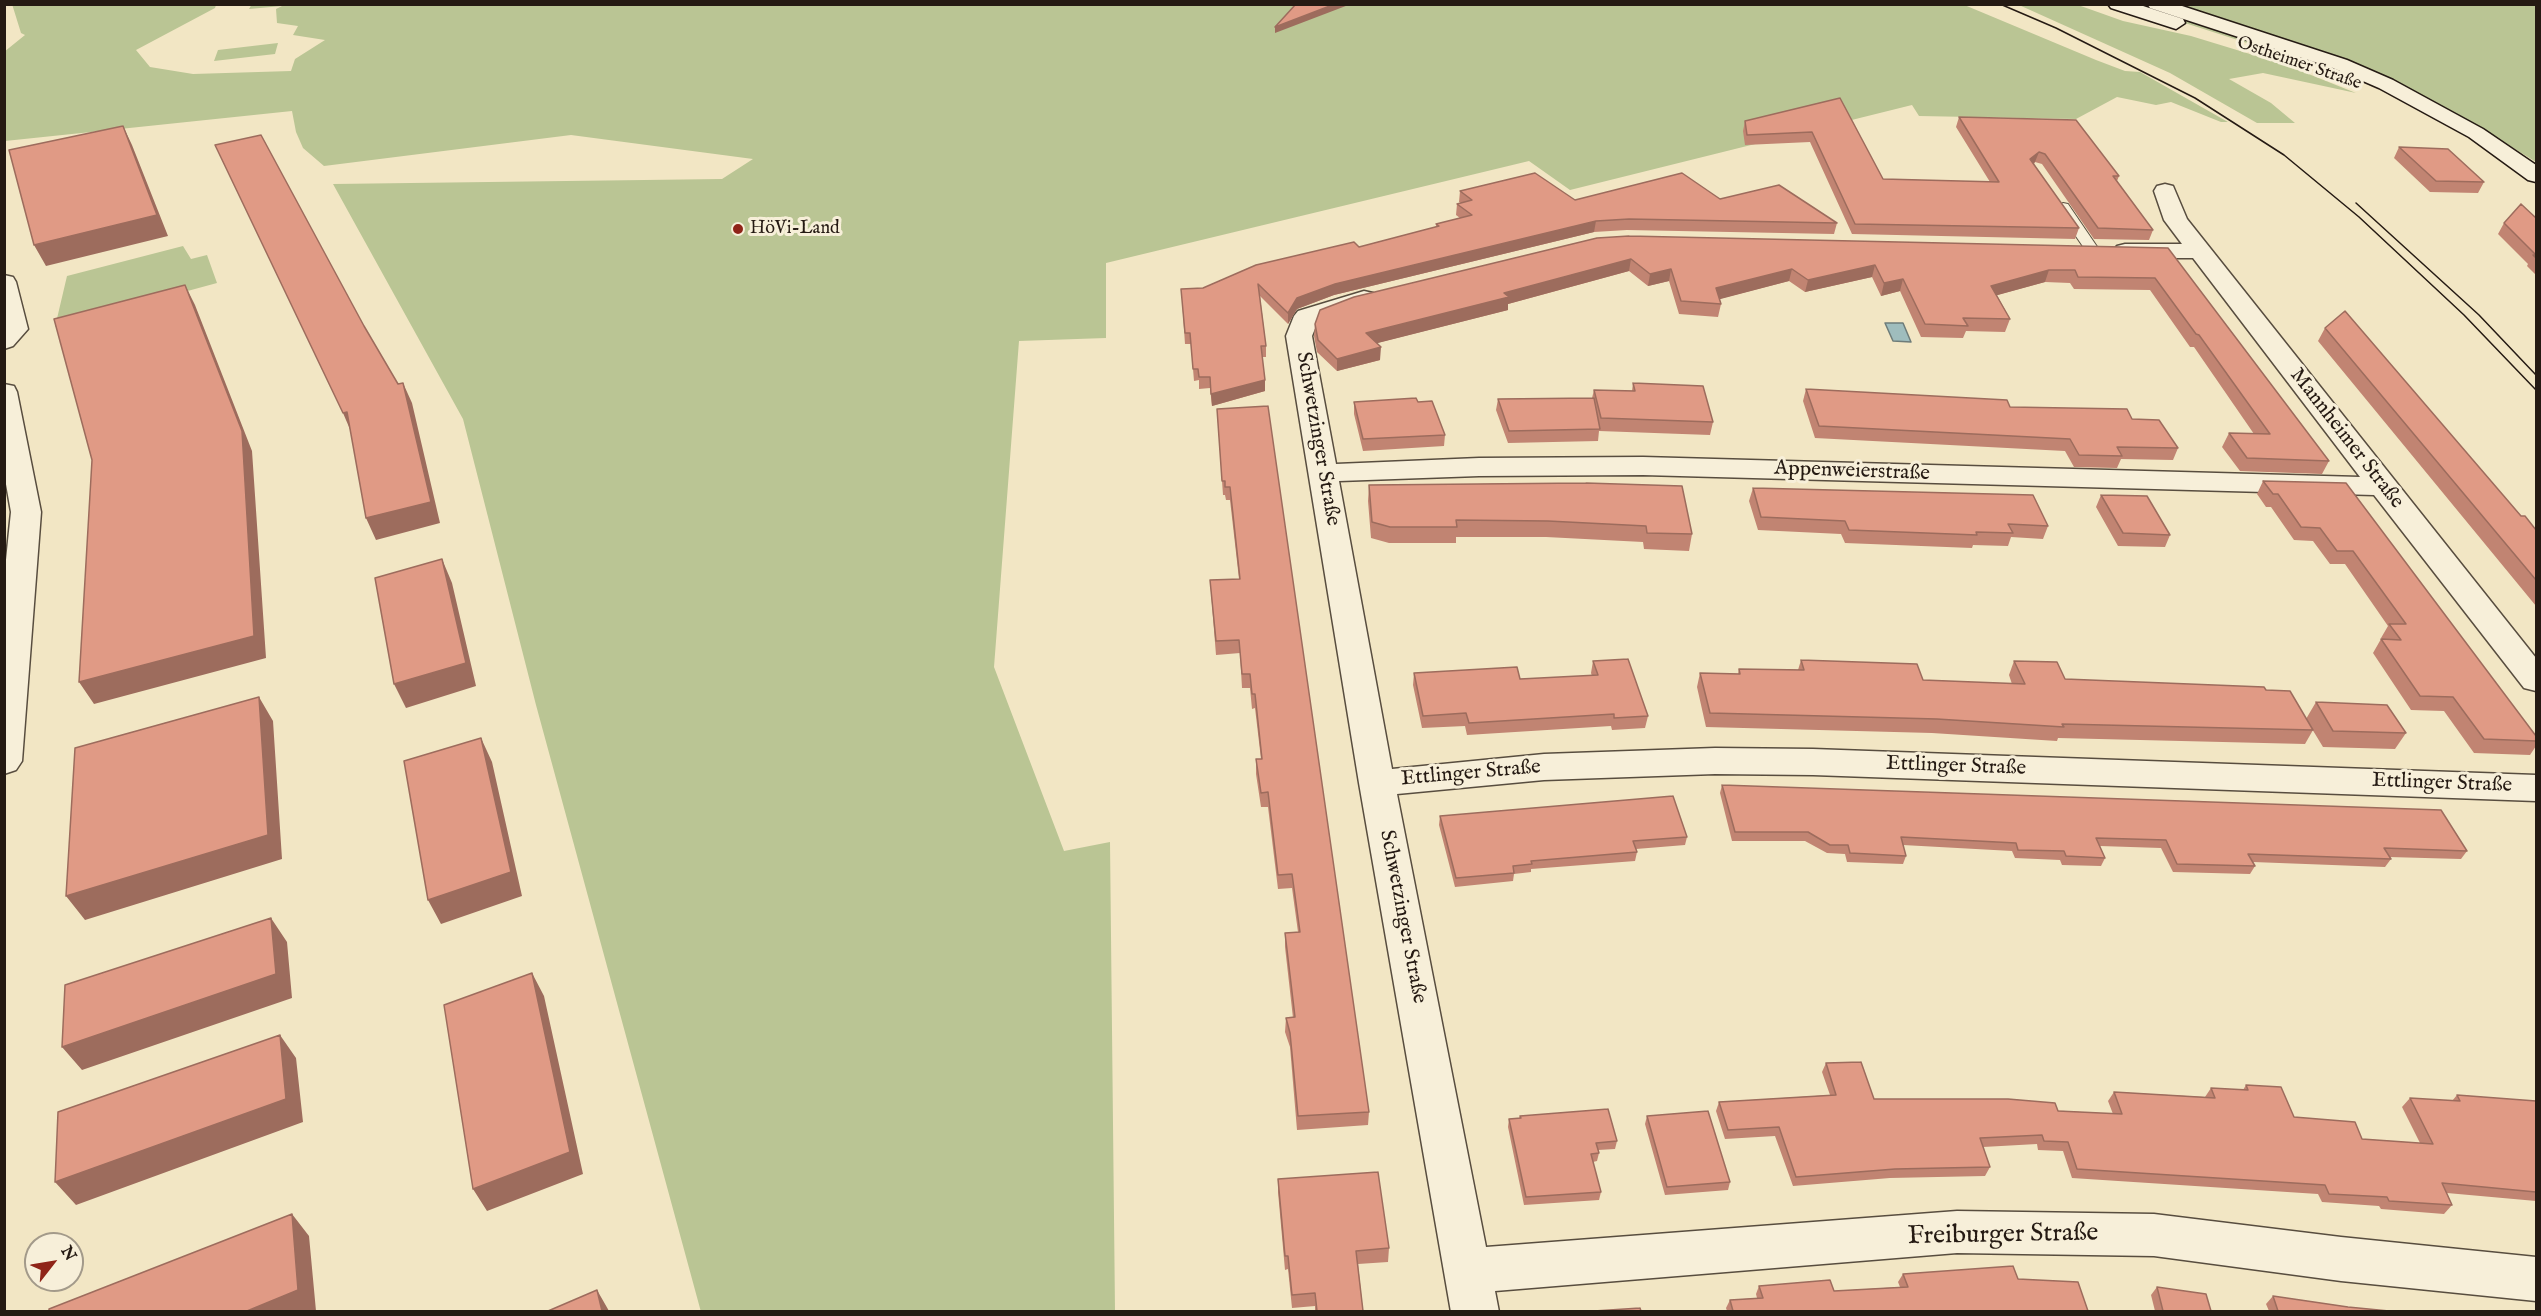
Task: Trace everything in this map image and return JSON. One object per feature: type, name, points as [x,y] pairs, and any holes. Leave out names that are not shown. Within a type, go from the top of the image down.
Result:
[{"type":"street","name":"Ostheimer Straße","points":[[2117,4],[2327,74],[2421,108],[2476,133]]},
{"type":"street","name":"Ostheimer Straße","points":[[2156,4],[2346,66],[2422,102],[2476,133],[2536,175]]},
{"type":"street","points":[[2327,74],[2343,72],[2346,66]]},
{"type":"street","name":"Mannheimer Straße","points":[[2165,191],[2176,220],[2536,680]]},
{"type":"street","points":[[2060,250],[2201,251]]},
{"type":"street","points":[[4,282],[15,329],[4,341]]},
{"type":"street","name":"Schwetzinger Straße","points":[[1387,292],[1344,302],[1307,316],[1299,336],[1377,783],[1472,1291]]},
{"type":"street","points":[[4,761],[9,666],[26,512],[5,401]]},
{"type":"street","name":"Appenweierstraße","points":[[1323,473],[1479,467],[1642,466],[2382,486]]},
{"type":"street","name":"Ettlinger Straße","points":[[1377,783],[1544,767],[1715,761],[1813,762],[2536,788]]},
{"type":"street","name":"Freiburger Straße","points":[[1472,1291],[1957,1232],[2154,1236],[2341,1259],[2536,1279]]},
{"type":"lane","points":[[2055,196],[2093,251]]},
{"type":"green space","points":[[12,4],[216,5],[215,8],[136,50],[150,67],[193,74],[291,71],[295,59],[325,40],[293,35],[298,26],[277,23],[276,9],[282,6],[249,9],[252,4],[1962,4],[2096,60],[2125,71],[2140,72],[2228,122],[2221,122],[2171,102],[2156,105],[2117,97],[2076,119],[1919,116],[1912,105],[1570,190],[1529,161],[1106,263],[1106,338],[1019,341],[994,667],[1064,851],[1110,842],[1115,1311],[701,1312],[536,705],[463,419],[333,184],[722,179],[753,159],[571,135],[324,166],[303,148],[296,132],[292,111],[5,141],[4,52],[25,35],[21,33]]},
{"type":"green space","points":[[2019,5],[2078,5],[2123,21],[2191,36],[2286,65],[2356,93],[2263,73],[2229,79],[2271,103],[2295,123],[2257,123],[2170,73]]},
{"type":"green space","points":[[2129,5],[2143,5],[2228,30],[2339,70],[2331,70]]},
{"type":"green space","points":[[2172,5],[2536,5],[2536,162],[2463,117],[2405,86],[2325,53]]},
{"type":"green space","points":[[278,43],[275,54],[214,61],[218,50]]},
{"type":"green space","points":[[183,246],[191,259],[207,255],[217,283],[55,327],[67,276]]},
{"type":"water","points":[[1885,323],[1903,323],[1911,342],[1893,341]]},
{"type":"building","points":[[1296,4],[1335,4],[1275,27]]},
{"type":"building","points":[[1840,98],[1883,179],[1999,182],[1959,117],[2076,120],[2119,176],[2113,176],[2153,230],[2098,228],[2045,154],[2039,152],[2030,159],[2079,228],[1855,224],[1812,132],[1747,135],[1745,121]]},
{"type":"building","points":[[123,126],[157,215],[34,245],[9,150]]},
{"type":"building","points":[[261,135],[364,326],[398,384],[403,383],[431,502],[366,518],[347,412],[343,413],[215,145]]},
{"type":"building","points":[[2399,147],[2448,149],[2484,182],[2436,181]]},
{"type":"building","points":[[1535,173],[1575,200],[1682,173],[1720,199],[1779,185],[1837,223],[1629,219],[1596,221],[1335,284],[1297,298],[1288,313],[1258,284],[1266,346],[1261,346],[1265,380],[1211,394],[1210,377],[1199,377],[1198,369],[1193,369],[1190,333],[1185,333],[1181,289],[1203,288],[1256,265],[1354,242],[1359,247],[1439,226],[1436,224],[1472,215],[1457,204],[1472,200],[1460,191]]},
{"type":"building","points":[[2521,204],[2536,218],[2536,255],[2504,223]]},
{"type":"building","points":[[1629,236],[2168,248],[2329,461],[2247,458],[2229,433],[2270,434],[2155,278],[2078,277],[2075,270],[2049,270],[1991,286],[2010,319],[1963,318],[1968,326],[1925,324],[1903,279],[1884,283],[1875,265],[1808,280],[1792,269],[1716,288],[1721,304],[1681,301],[1671,269],[1650,274],[1631,259],[1504,293],[1509,297],[1366,333],[1381,347],[1337,359],[1318,340],[1315,324],[1320,310],[1354,297],[1597,238]]},
{"type":"building","points":[[185,285],[242,431],[254,636],[79,682],[92,460],[54,319]]},
{"type":"building","points":[[2345,311],[2521,516],[2525,516],[2536,530],[2536,580],[2325,328]]},
{"type":"building","points":[[1633,383],[1703,386],[1713,422],[1601,418],[1594,390],[1635,391]]},
{"type":"building","points":[[1806,389],[2007,400],[2010,407],[2127,409],[2132,419],[2159,420],[2178,448],[2117,447],[2122,456],[2079,455],[2070,439],[1819,426]]},
{"type":"building","points":[[1416,398],[1418,402],[1432,401],[1445,435],[1363,439],[1354,402]]},
{"type":"building","points":[[1594,398],[1600,429],[1509,431],[1498,399]]},
{"type":"building","points":[[1268,406],[1369,1112],[1298,1116],[1290,1033],[1286,1018],[1295,1017],[1285,933],[1300,932],[1292,874],[1278,875],[1268,792],[1261,793],[1256,759],[1262,759],[1255,694],[1252,694],[1250,674],[1242,674],[1239,640],[1216,641],[1210,580],[1240,579],[1230,487],[1225,487],[1225,481],[1222,481],[1217,409]]},
{"type":"building","points":[[2263,481],[2346,483],[2536,736],[2536,741],[2484,739],[2453,697],[2420,696],[2381,639],[2401,640],[2389,624],[2406,624],[2353,551],[2337,551],[2320,528],[2301,527],[2278,494],[2273,494]]},
{"type":"building","points":[[1586,483],[1682,486],[1692,534],[1647,533],[1646,526],[1548,521],[1456,520],[1457,527],[1390,527],[1372,522],[1369,485]]},
{"type":"building","points":[[1753,488],[2033,495],[2048,526],[2008,524],[2013,533],[1976,532],[1977,535],[1849,530],[1845,521],[1761,517]]},
{"type":"building","points":[[2101,495],[2147,496],[2170,535],[2123,533]]},
{"type":"building","points":[[442,559],[466,663],[394,684],[375,578]]},
{"type":"building","points":[[1628,659],[1648,716],[1614,718],[1614,714],[1469,723],[1466,713],[1423,716],[1414,673],[1517,667],[1520,679],[1598,675],[1593,661]]},
{"type":"building","points":[[1801,660],[1917,664],[1923,680],[2025,684],[2014,661],[2057,662],[2065,679],[2264,687],[2266,690],[2290,691],[2313,730],[2062,724],[2064,727],[1937,719],[1710,713],[1700,673],[1740,674],[1739,669],[1804,670]]},
{"type":"building","points":[[259,697],[268,835],[66,896],[75,748]]},
{"type":"building","points":[[2316,702],[2387,705],[2406,733],[2333,731]]},
{"type":"building","points":[[481,738],[511,872],[428,900],[404,761]]},
{"type":"building","points":[[1722,785],[2441,810],[2467,851],[2384,848],[2391,859],[2248,854],[2255,866],[2177,864],[2166,840],[2096,838],[2105,858],[2066,856],[2064,851],[2018,850],[2016,843],[1901,837],[1906,856],[1850,853],[1848,845],[1830,845],[1808,832],[1735,832]]},
{"type":"building","points":[[1673,796],[1687,837],[1633,841],[1637,852],[1531,861],[1532,864],[1513,866],[1514,873],[1456,878],[1440,816]]},
{"type":"building","points":[[271,918],[276,974],[62,1047],[65,985]]},
{"type":"building","points":[[532,973],[570,1152],[473,1189],[444,1005]]},
{"type":"building","points":[[280,1035],[286,1099],[55,1182],[58,1112]]},
{"type":"building","points":[[1861,1062],[1874,1099],[2008,1099],[2055,1103],[2058,1111],[2122,1114],[2114,1092],[2215,1098],[2211,1088],[2248,1090],[2246,1085],[2281,1087],[2294,1117],[2355,1122],[2362,1139],[2433,1144],[2410,1098],[2460,1101],[2457,1095],[2536,1101],[2536,1192],[2442,1183],[2452,1205],[2389,1201],[2387,1197],[2329,1194],[2325,1185],[2077,1169],[2068,1142],[2044,1141],[2042,1135],[1980,1138],[1990,1167],[1895,1169],[1796,1177],[1779,1127],[1728,1130],[1719,1102],[1836,1095],[1826,1063]]},
{"type":"building","points":[[1608,1109],[1617,1141],[1596,1143],[1599,1153],[1591,1154],[1601,1192],[1526,1197],[1509,1119],[1521,1118],[1520,1116]]},
{"type":"building","points":[[1708,1111],[1730,1182],[1667,1187],[1647,1116]]},
{"type":"building","points":[[1378,1172],[1389,1248],[1356,1251],[1363,1311],[1317,1311],[1315,1293],[1292,1295],[1288,1256],[1285,1256],[1278,1179]]},
{"type":"building","points":[[292,1214],[298,1290],[247,1311],[49,1311],[49,1309]]},
{"type":"building","points":[[2013,1266],[2018,1279],[2078,1282],[2088,1311],[1733,1311],[1730,1300],[1763,1298],[1759,1286],[1830,1280],[1834,1291],[1908,1287],[1903,1274]]},
{"type":"building","points":[[2157,1287],[2206,1294],[2211,1311],[2163,1311]]},
{"type":"building","points":[[597,1290],[602,1311],[548,1311]]},
{"type":"building","points":[[2273,1296],[2348,1307],[2389,1311],[2278,1311]]},
{"type":"building","points":[[1640,1308],[1641,1311],[1594,1311]]},
{"type":"tram line","points":[[2000,4],[2056,28],[2195,98],[2284,155],[2359,217],[2464,315],[2536,390]]},
{"type":"tram line","points":[[2356,203],[2479,315],[2536,375]]},
{"type":"place","name":"HöVi-Land","points":[[738,229]]}]
